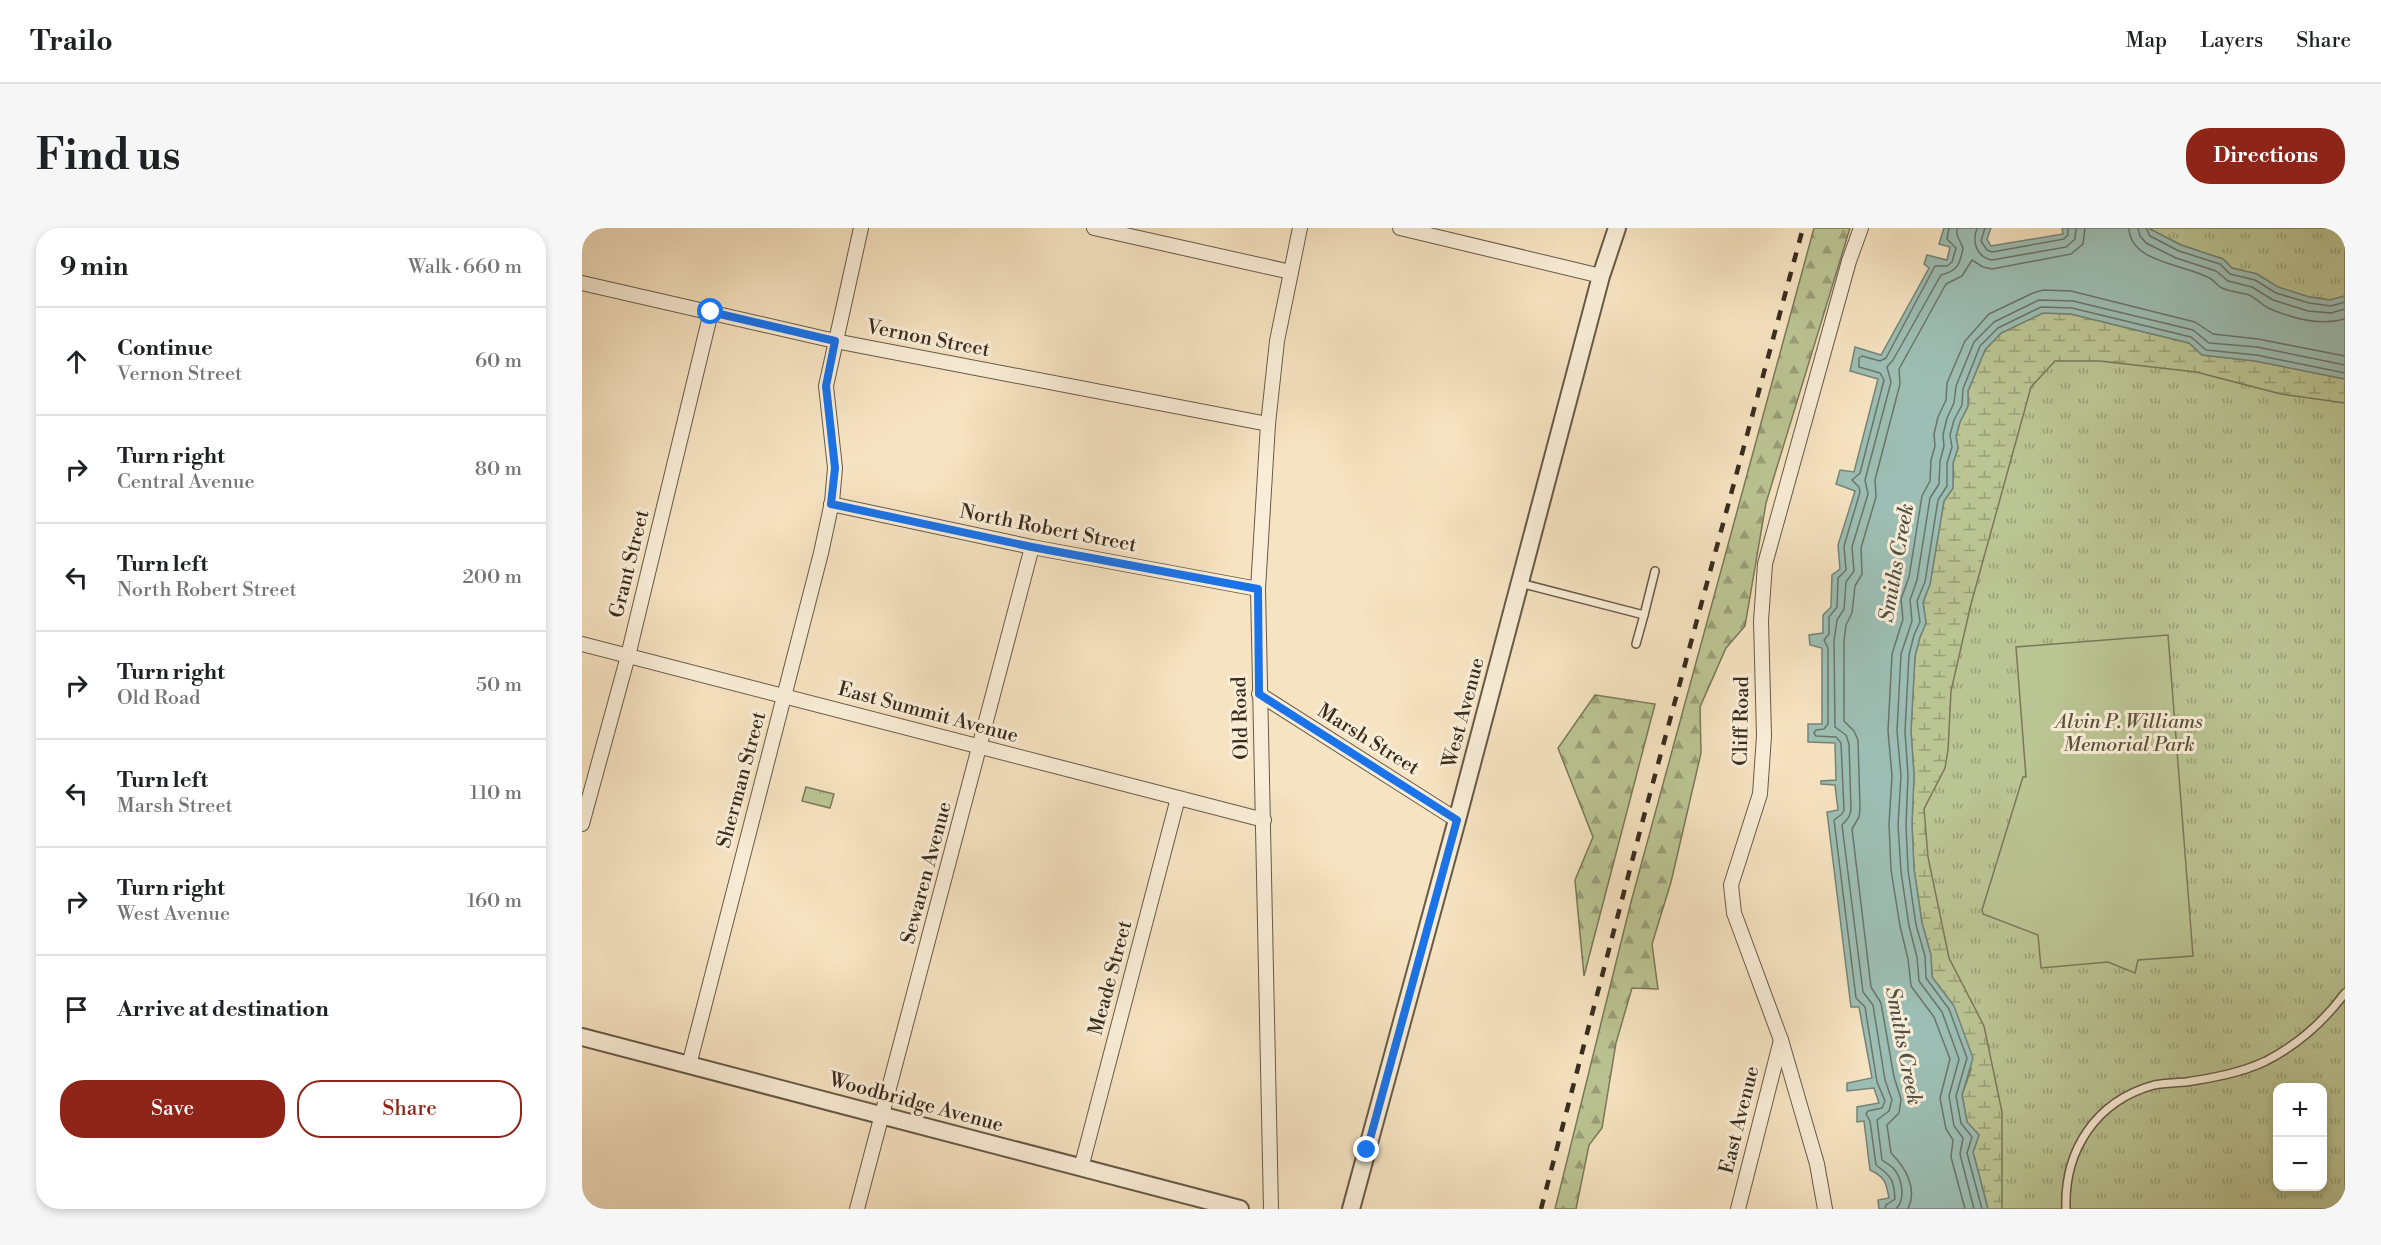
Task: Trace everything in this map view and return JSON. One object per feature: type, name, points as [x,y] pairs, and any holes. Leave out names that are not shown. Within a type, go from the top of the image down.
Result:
[{"type":"street","name":"Sherman Street","points":[[689,1065],[821,553],[831,504],[835,468],[826,386],[861,228]]},
{"type":"street","points":[[1094,228],[1291,272]]},
{"type":"street","name":"Old Road","points":[[1271,1209],[1258,589],[1268,424],[1277,341],[1300,228]]},
{"type":"street","points":[[1400,228],[1601,276]]},
{"type":"street","name":"West Avenue","points":[[1351,1209],[1601,276],[1617,228]]},
{"type":"street","name":"Cliff Road","points":[[1825,1209],[1817,1164],[1780,1040],[1734,913],[1731,885],[1760,794],[1764,736],[1761,621],[1765,564],[1861,228]]},
{"type":"street","name":"Vernon Street","points":[[582,284],[835,341],[1268,424]]},
{"type":"street","name":"Grant Street","points":[[582,824],[628,656],[711,312]]},
{"type":"street","name":"North Robert Street","points":[[831,504],[1032,547],[1258,589]]},
{"type":"street","name":"Sewaren Avenue","points":[[857,1209],[884,1116],[1032,547]]},
{"type":"street","name":"East Summit Avenue","points":[[582,644],[1264,820]]},
{"type":"street","name":"Marsh Street","points":[[1259,694],[1457,820]]},
{"type":"street","name":"Meade Street","points":[[1081,1168],[1178,798]]},
{"type":"street","name":"Woodbridge Avenue","points":[[582,1037],[1240,1209]]},
{"type":"street","name":"East Avenue","points":[[1738,1209],[1780,1040]]},
{"type":"lane","points":[[1636,644],[1655,571]]},
{"type":"lane","points":[[1520,583],[1644,615]]},
{"type":"lane","points":[[2066,1209],[2066,1190],[2073,1158],[2086,1131],[2104,1110],[2128,1094],[2156,1085],[2222,1076],[2265,1061],[2304,1035],[2330,1013],[2345,993]]},
{"type":"green space","points":[[1814,228],[1850,228],[1766,503],[1745,626],[1726,648],[1700,707],[1701,753],[1671,882],[1652,944],[1658,989],[1632,988],[1616,1043],[1602,1128],[1589,1145],[1576,1209],[1555,1209],[1631,902]]},
{"type":"green space","points":[[2148,228],[2345,228],[2345,296],[2330,300],[2309,297],[2277,287],[2257,274],[2232,268],[2223,259],[2181,245]]},
{"type":"green space","points":[[2043,313],[2071,314],[2189,343],[2203,355],[2255,361],[2345,379],[2345,403],[2281,394],[2196,372],[2100,361],[2055,361],[2031,387],[1971,604],[1951,691],[1945,768],[1924,809],[1928,857],[1949,958],[1984,1026],[2002,1112],[2002,1209],[1988,1209],[1973,1152],[1979,1135],[1967,1122],[1962,1095],[1971,1069],[1954,1006],[1932,977],[1931,955],[1922,923],[1914,869],[1912,824],[1914,775],[1911,731],[1915,656],[1926,623],[1923,602],[1930,584],[1944,501],[1953,488],[1953,463],[1958,448],[1956,436],[1968,406],[1968,391],[1985,350],[2001,333]]},
{"type":"green space","name":"Alvin P. Williams Memorial Park","points":[[1985,350],[2345,379],[2345,1209],[1988,1209],[1920,897],[1930,584]]},
{"type":"green space","points":[[2168,635],[2193,956],[2138,960],[2135,973],[2108,962],[2041,968],[2038,935],[1983,914],[1982,910],[2023,777],[2026,777],[2016,647]]},
{"type":"green space","points":[[1595,695],[1655,704],[1584,976],[1575,880],[1593,837],[1558,748]]},
{"type":"green space","points":[[806,787],[834,794],[830,808],[802,801]]},
{"type":"water","name":"Smiths Creek","points":[[1944,228],[1991,228],[1987,239],[1991,246],[2063,234],[2062,228],[2148,228],[2181,245],[2223,259],[2232,268],[2257,274],[2278,287],[2309,297],[2330,300],[2345,296],[2345,379],[2255,361],[2202,355],[2189,343],[2071,314],[2043,313],[2001,333],[1985,350],[1968,391],[1968,406],[1956,436],[1958,448],[1953,463],[1953,488],[1944,501],[1930,584],[1923,602],[1926,623],[1915,656],[1911,731],[1914,775],[1912,824],[1914,869],[1922,923],[1931,955],[1932,977],[1954,1006],[1973,1058],[1962,1095],[1967,1122],[1979,1135],[1973,1152],[1988,1209],[1879,1209],[1878,1200],[1889,1198],[1888,1192],[1882,1178],[1870,1170],[1864,1121],[1857,1122],[1857,1107],[1879,1103],[1874,1088],[1847,1091],[1847,1083],[1872,1078],[1859,1007],[1851,1007],[1827,812],[1838,810],[1835,785],[1821,784],[1821,781],[1836,780],[1835,743],[1808,742],[1808,724],[1822,724],[1822,648],[1810,645],[1809,635],[1823,633],[1823,615],[1831,607],[1832,575],[1840,569],[1838,545],[1855,491],[1836,484],[1840,470],[1854,472],[1878,379],[1850,371],[1855,347],[1881,355],[1929,268],[1924,264],[1927,255],[1947,260],[1950,247],[1939,244]]},
{"type":"railway","points":[[1541,1209],[1641,827],[1803,228]]},
{"type":"route","points":[[711,312],[835,341],[826,386],[826,406],[835,468],[831,504],[1032,547],[1258,589],[1259,694],[1457,820],[1367,1150]]}]
